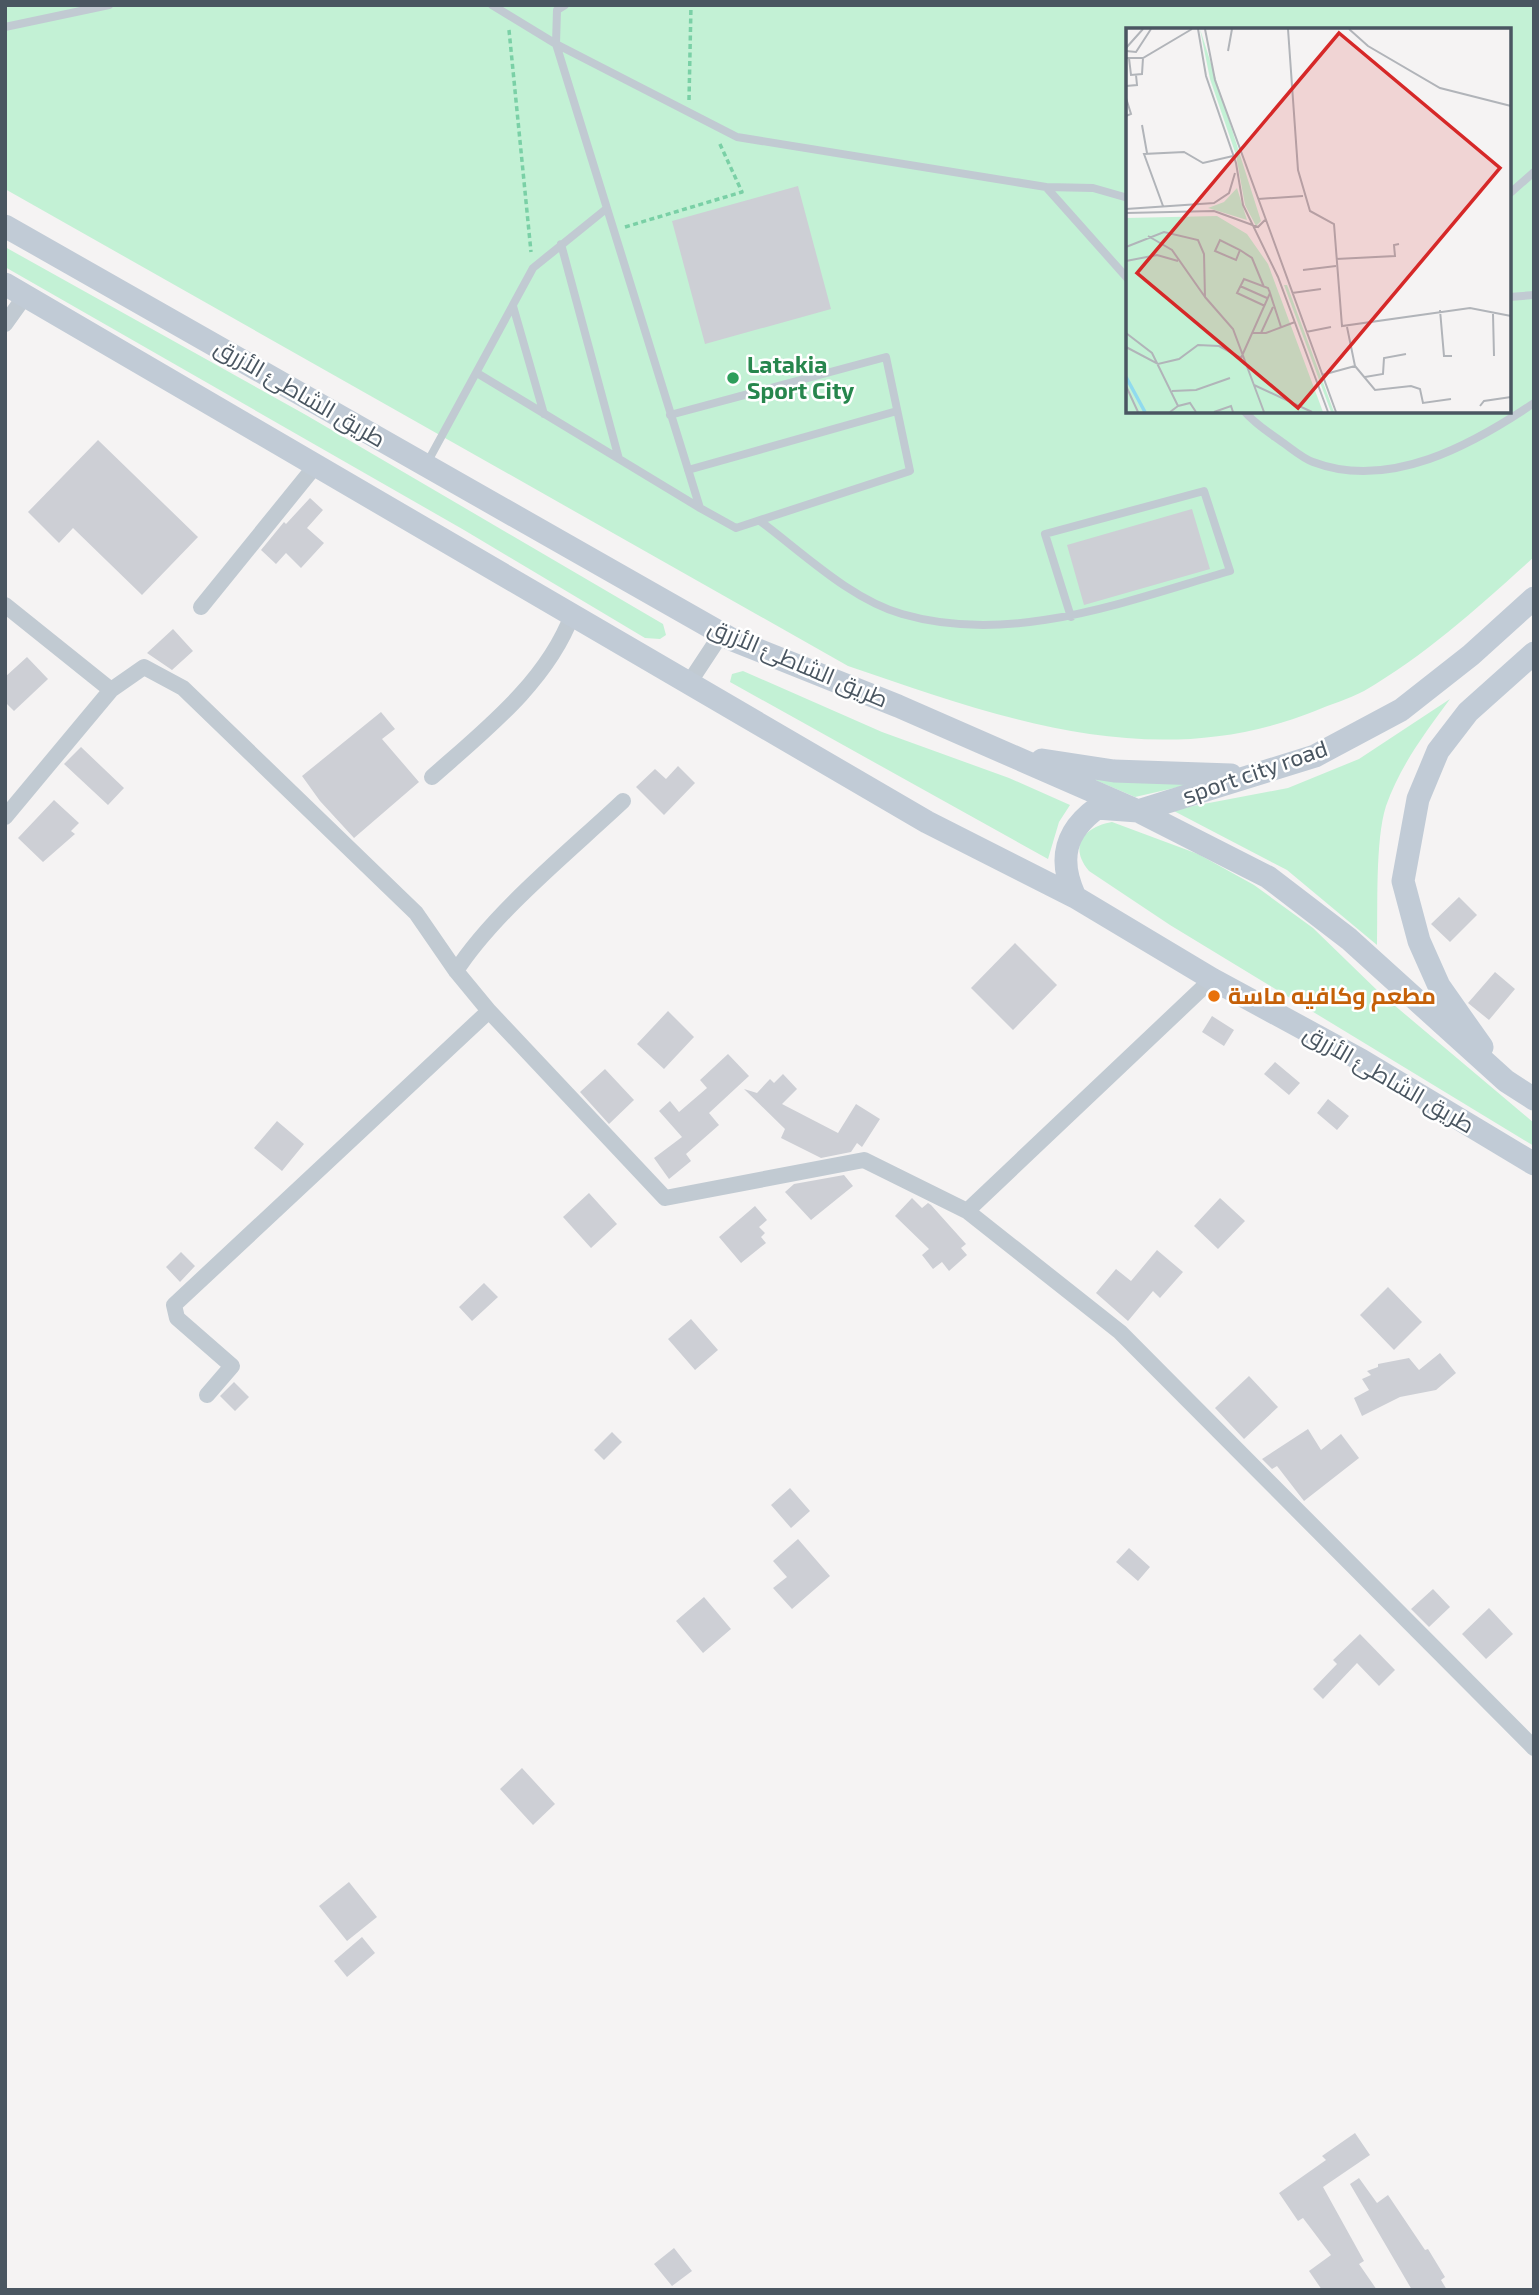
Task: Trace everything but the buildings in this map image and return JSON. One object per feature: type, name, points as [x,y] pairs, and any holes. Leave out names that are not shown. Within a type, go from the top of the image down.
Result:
[{"type":"main road","name":"طريق الشاطئ الأزرق","points":[[5,226],[722,633],[1138,811],[1268,877],[1349,939],[1506,1081],[1534,1099]]},
{"type":"main road","name":"طريق الشاطئ الأزرق","points":[[5,285],[927,822],[1075,897],[1212,979],[1361,1060],[1534,1164]]},
{"type":"main road","name":"sport city road","points":[[1138,811],[1315,757],[1401,710],[1471,654],[1534,597]]},
{"type":"main road","points":[[1506,1081],[1439,986],[1419,941],[1403,881],[1418,799],[1438,751],[1468,712],[1534,653]]},
{"type":"main road","points":[[1008,754],[1114,771],[1251,776]]},
{"type":"main road","points":[[1075,897],[1065,874],[1065,856],[1078,822],[1097,808],[1138,811]]},
{"type":"street","points":[[5,324],[26,296]]},
{"type":"street","points":[[201,607],[316,465]]},
{"type":"street","points":[[5,605],[111,690]]},
{"type":"street","points":[[432,777],[505,711],[562,642],[572,615]]},
{"type":"street","points":[[689,683],[722,633]]},
{"type":"street","points":[[5,817],[111,690],[144,667],[183,688],[416,913],[456,971],[489,1012],[665,1198],[864,1160],[967,1211],[1121,1332],[1534,1748]]},
{"type":"street","points":[[456,971],[468,953],[505,914],[623,801]]},
{"type":"street","points":[[967,1211],[1212,979]]},
{"type":"street","points":[[207,1395],[232,1366],[177,1318],[174,1305],[370,1119],[489,1012]]},
{"type":"lane","points":[[5,27],[109,5]]},
{"type":"lane","points":[[492,5],[556,44],[737,137],[1046,187],[1093,188],[1126,197]]},
{"type":"lane","points":[[565,5],[557,10],[556,44],[700,508]]},
{"type":"lane","points":[[1511,192],[1534,172]]},
{"type":"lane","points":[[1046,187],[1126,277]]},
{"type":"lane","points":[[426,466],[533,268],[606,209]]},
{"type":"lane","points":[[561,244],[618,459]]},
{"type":"lane","points":[[1511,297],[1534,295]]},
{"type":"lane","points":[[513,306],[544,414]]},
{"type":"lane","points":[[477,373],[736,528],[910,471],[886,357],[670,415]]},
{"type":"lane","points":[[1246,413],[1255,423],[1312,462],[1357,472],[1394,470],[1433,457],[1471,441],[1534,404]]},
{"type":"lane","points":[[688,470],[897,411]]},
{"type":"lane","points":[[760,521],[853,591],[901,614],[967,626],[1071,617],[1230,571],[1204,491],[1045,534],[1071,617]]},
{"type":"path","points":[[688,112],[691,5]]},
{"type":"path","points":[[507,15],[533,268]]},
{"type":"path","points":[[612,231],[742,192],[710,124]]},
{"type":"green space","name":"Latakia Sport City","points":[[5,5],[1534,5],[1534,557],[1473,611],[1387,677],[1352,697],[1255,730],[1196,738],[1137,739],[1079,732],[964,704],[848,666],[5,189]]},
{"type":"green space","points":[[5,247],[306,415],[663,624],[666,635],[660,639],[645,638],[464,530],[5,267]]},
{"type":"green space","points":[[743,671],[882,732],[1009,778],[1070,805],[1059,822],[1048,859],[730,682],[732,674]]},
{"type":"green space","points":[[1450,699],[1422,737],[1386,806],[1380,837],[1377,945],[1287,870],[1172,810],[1288,788],[1359,759]]},
{"type":"green space","points":[[1093,779],[1196,783],[1135,797]]},
{"type":"green space","points":[[1112,822],[1198,854],[1254,885],[1313,928],[1381,994],[1534,1123],[1534,1146],[1170,925],[1089,871],[1080,854],[1082,839],[1094,828]]},
{"type":"place","name":"Latakia Sport City","points":[[733,378]]},
{"type":"place","name":"مطعم وكافيه ماسة","points":[[1214,996]]}]
